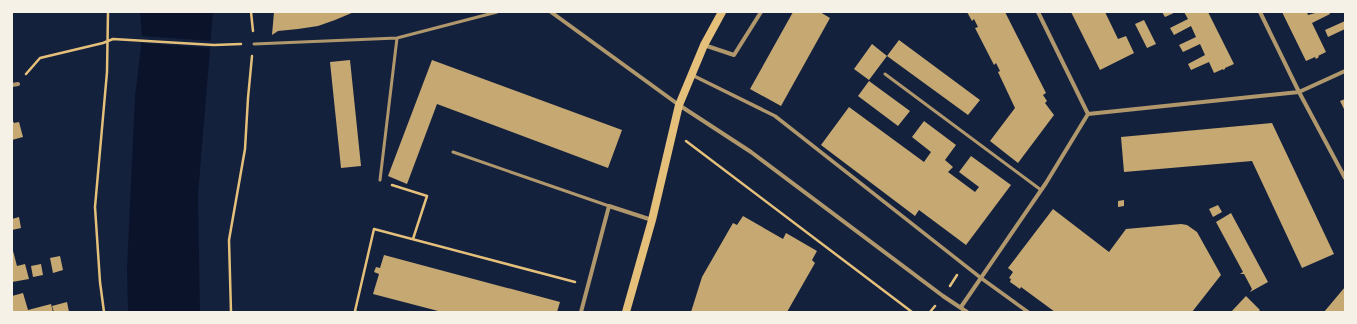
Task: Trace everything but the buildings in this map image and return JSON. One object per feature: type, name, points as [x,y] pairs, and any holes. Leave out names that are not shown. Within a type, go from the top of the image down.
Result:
[{"type":"main road","points":[[626,312],[652,220],[679,105],[704,45],[722,12]]},
{"type":"street","points":[[552,12],[679,105],[751,152],[942,296],[967,312]]},
{"type":"street","points":[[704,45],[734,55],[761,12]]},
{"type":"street","points":[[1038,12],[1088,114]]},
{"type":"street","points":[[1260,12],[1299,92],[1345,178]]},
{"type":"street","points":[[1088,114],[1299,92],[1345,71]]},
{"type":"street","points":[[691,75],[775,116],[981,278],[1028,312]]},
{"type":"street","points":[[12,85],[18,84]]},
{"type":"street","points":[[960,307],[1041,190],[1088,114]]},
{"type":"street","points":[[581,312],[609,206],[652,220]]},
{"type":"lane","points":[[254,44],[397,38],[497,12]]},
{"type":"lane","points":[[380,180],[397,38]]},
{"type":"lane","points":[[885,74],[1041,190]]},
{"type":"lane","points":[[453,152],[609,206]]},
{"type":"path","points":[[104,312],[100,282],[95,207],[107,72],[108,12]]},
{"type":"path","points":[[231,312],[230,240],[245,149],[248,98],[254,44],[251,12]]},
{"type":"path","points":[[18,84],[40,58],[114,39],[214,45],[254,44]]},
{"type":"path","points":[[673,131],[912,312]]},
{"type":"path","points":[[380,180],[427,196],[413,239]]},
{"type":"path","points":[[357,312],[355,311],[374,229],[588,285]]},
{"type":"water","points":[[140,12],[213,12],[198,195],[200,312],[128,312],[127,268],[135,97],[142,37]]},
{"type":"pier","points":[[140,36],[212,41],[212,48],[140,43]]}]
